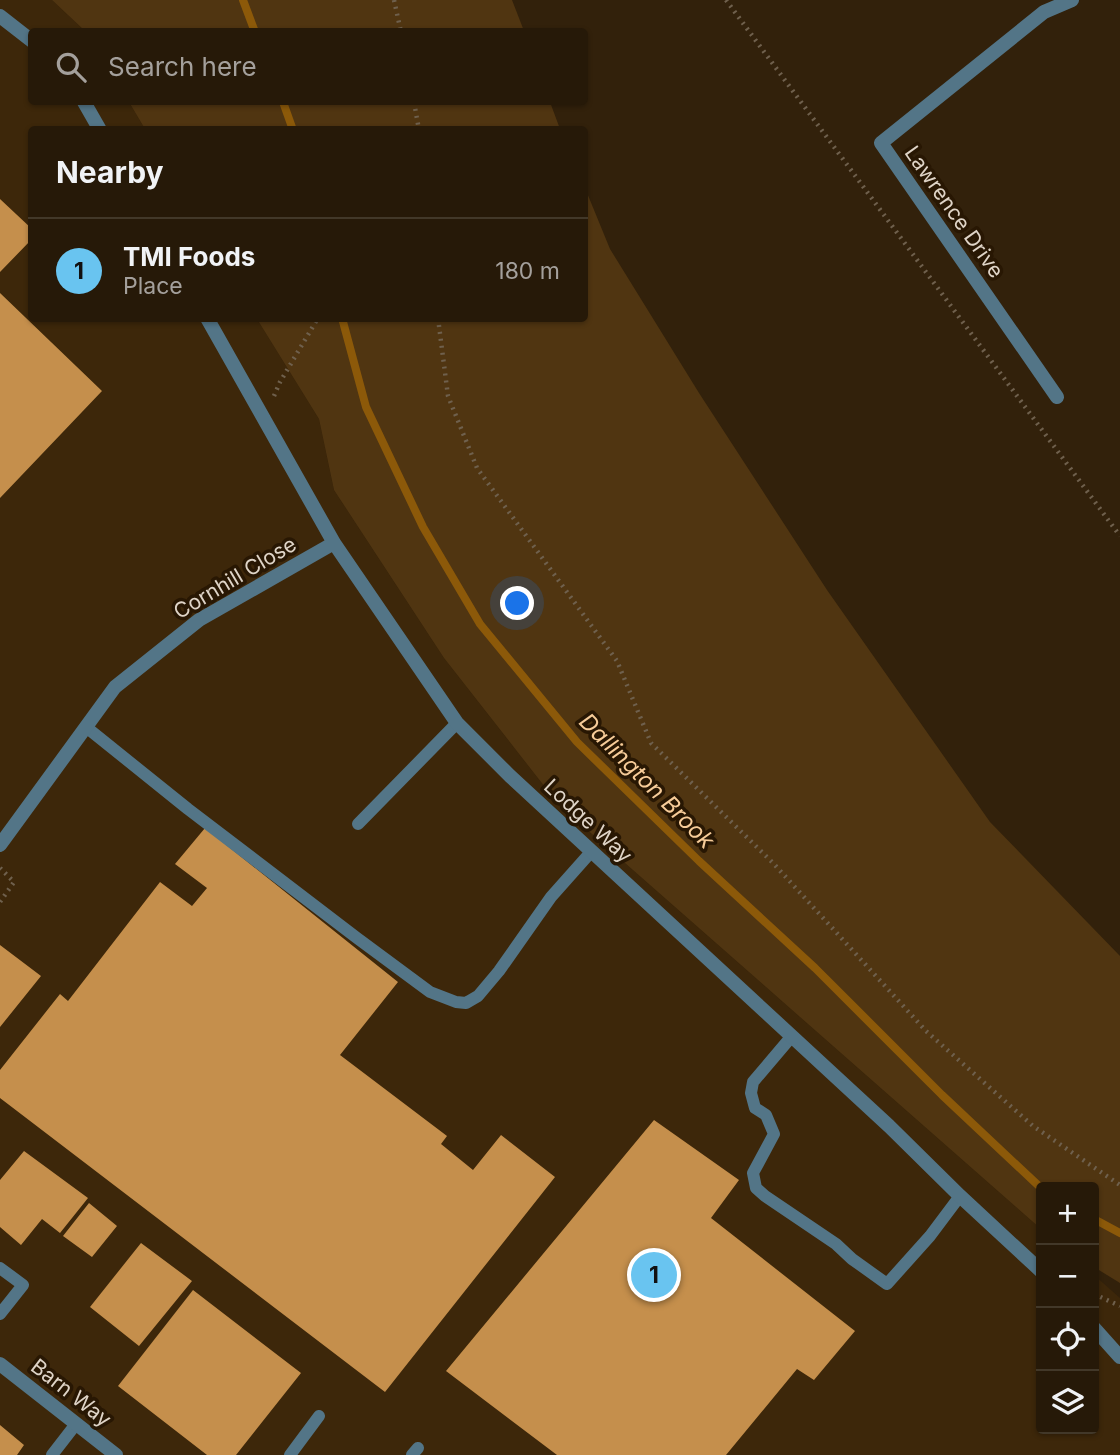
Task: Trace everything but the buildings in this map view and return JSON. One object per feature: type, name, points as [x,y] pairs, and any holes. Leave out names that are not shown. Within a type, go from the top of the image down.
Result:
[{"type":"street","name":"Lawrence Drive","points":[[1057,397],[881,144],[1044,12],[1072,0]]},
{"type":"street","points":[[0,16],[28,38]]},
{"type":"street","points":[[86,105],[98,126]]},
{"type":"street","name":"Lodge Way","points":[[209,322],[334,542],[457,723],[591,852],[890,1126],[1036,1266]]},
{"type":"street","name":"Cornhill Close","points":[[0,845],[115,687],[199,620],[334,542]]},
{"type":"street","points":[[1099,1334],[1120,1357]]},
{"type":"street","name":"Barn Way","points":[[0,1364],[116,1455]]},
{"type":"lane","points":[[358,824],[457,723]]},
{"type":"lane","points":[[86,727],[357,938],[430,992],[456,1002],[466,1003],[478,996],[551,897],[591,852]]},
{"type":"lane","points":[[792,1036],[753,1083],[751,1093],[755,1108],[766,1115],[774,1134],[753,1172],[756,1188],[836,1244],[887,1284],[930,1236],[960,1196]]},
{"type":"lane","points":[[0,1268],[23,1285],[0,1314]]},
{"type":"lane","points":[[290,1455],[319,1416]]},
{"type":"lane","points":[[52,1455],[76,1424]]},
{"type":"path","points":[[394,0],[400,28]]},
{"type":"path","points":[[726,0],[1120,536]]},
{"type":"path","points":[[415,105],[418,126]]},
{"type":"path","points":[[265,420],[280,382],[316,322]]},
{"type":"path","points":[[439,322],[448,396],[477,468],[617,661],[651,743],[773,863],[926,1031],[1033,1126],[1120,1185]]},
{"type":"path","points":[[0,868],[15,882],[0,902]]},
{"type":"path","points":[[1099,1296],[1120,1306]]},
{"type":"shaded area","points":[[0,0],[52,0],[82,28],[28,28],[28,105],[131,105],[143,126],[28,126],[28,322],[259,322],[319,419],[334,490],[444,658],[559,805],[1036,1225],[1036,1434],[1099,1434],[1099,1279],[1120,1298],[1120,1455],[0,1455]]},
{"type":"shaded area","points":[[52,0],[512,0],[523,28],[82,28]]},
{"type":"shaded area","points":[[131,105],[551,105],[559,126],[143,126]]},
{"type":"shaded area","points":[[588,195],[610,249],[699,393],[827,590],[990,822],[1120,956],[1120,1283],[1099,1270],[1099,1182],[1036,1182],[1036,1225],[559,805],[444,658],[334,490],[319,419],[259,322],[588,322]]},
{"type":"waterway","name":"Dallington Brook","points":[[243,0],[254,28]]},
{"type":"waterway","name":"Dallington Brook","points":[[284,105],[292,126]]},
{"type":"waterway","name":"Dallington Brook","points":[[343,322],[366,407],[423,527],[480,624],[577,742],[1036,1183]]},
{"type":"waterway","name":"Dallington Brook","points":[[1099,1222],[1120,1233]]},
{"type":"place","name":"TMI Foods","points":[[654,1275]]}]
